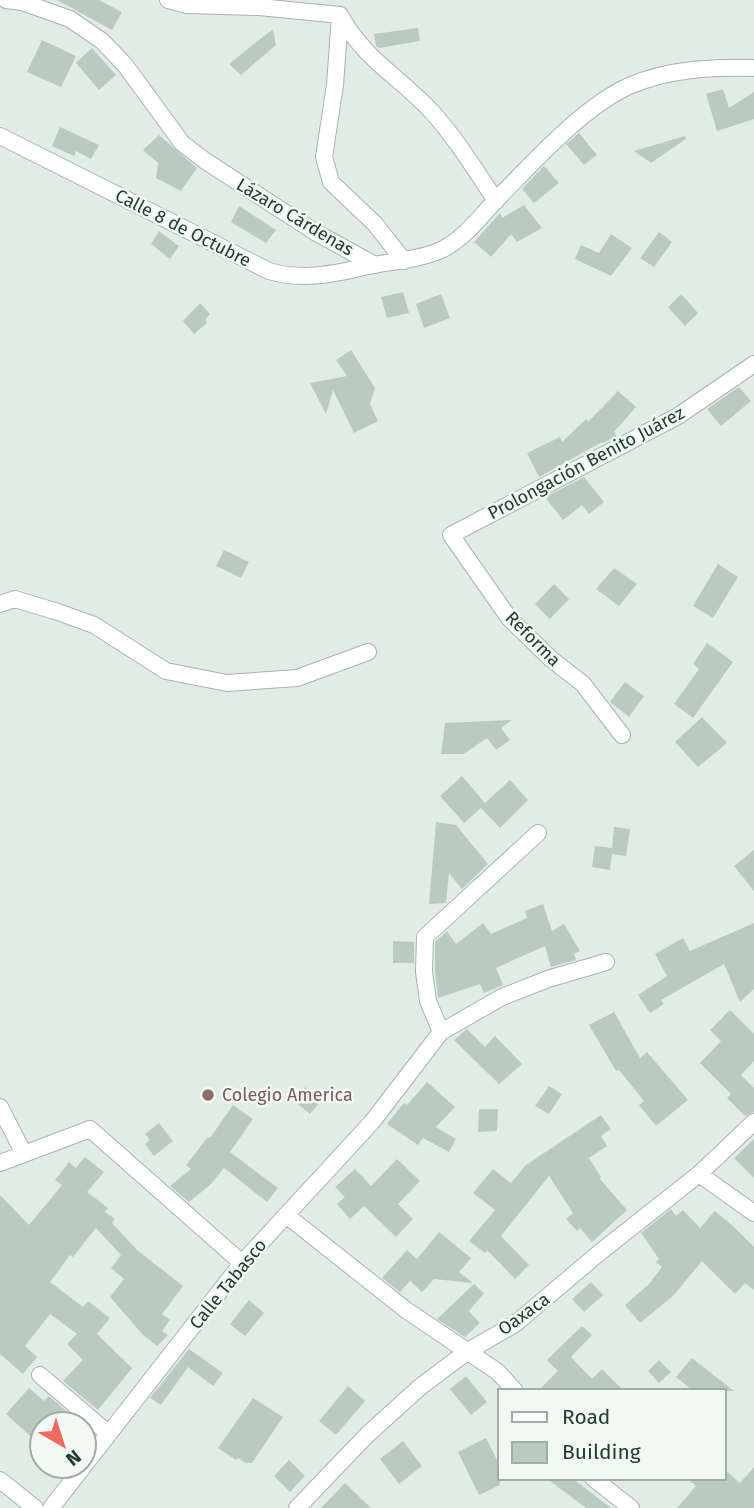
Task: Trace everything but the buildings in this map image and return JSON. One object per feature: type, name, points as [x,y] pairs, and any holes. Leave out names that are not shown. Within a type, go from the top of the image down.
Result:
[{"type":"street","name":"Lázaro Cárdenas","points":[[6,0],[22,2],[70,19],[102,41],[125,65],[182,143],[314,232],[375,265]]},
{"type":"street","points":[[168,0],[187,5],[259,7],[340,15]]},
{"type":"street","points":[[340,15],[335,85],[324,157],[331,182],[375,224],[404,261]]},
{"type":"street","points":[[340,15],[352,36],[375,61],[432,112],[463,151],[496,201]]},
{"type":"street","points":[[375,265],[404,261],[442,249],[467,231],[572,126],[599,103],[629,86],[687,71],[719,67],[754,68]]},
{"type":"street","name":"Calle 8 de Octubre","points":[[0,136],[269,271],[289,277],[312,277],[375,265]]},
{"type":"street","name":"Prolongación Benito Juárez","points":[[451,535],[678,416],[754,364]]},
{"type":"street","name":"Reforma","points":[[451,535],[509,618],[551,659],[583,684],[622,736]]},
{"type":"street","points":[[0,604],[15,600],[58,612],[94,625],[166,671],[227,683],[297,678],[368,652]]},
{"type":"street","points":[[538,833],[425,937],[428,1001],[441,1032],[502,997],[548,979],[606,962]]},
{"type":"street","name":"Calle Tabasco","points":[[51,1508],[242,1263],[372,1122],[441,1032]]},
{"type":"street","points":[[0,1107],[24,1154]]},
{"type":"street","name":"Oaxaca","points":[[297,1508],[367,1435],[420,1387],[468,1351],[515,1324],[699,1174],[754,1122]]},
{"type":"street","points":[[0,1163],[90,1129],[242,1263]]},
{"type":"street","points":[[699,1174],[754,1213]]},
{"type":"street","points":[[286,1215],[406,1310],[498,1372],[513,1389]]},
{"type":"street","points":[[40,1375],[109,1434]]},
{"type":"street","points":[[0,1480],[35,1508]]},
{"type":"street","points":[[596,1480],[631,1508]]},
{"type":"place","name":"Colegio America","points":[[208,1095]]}]
